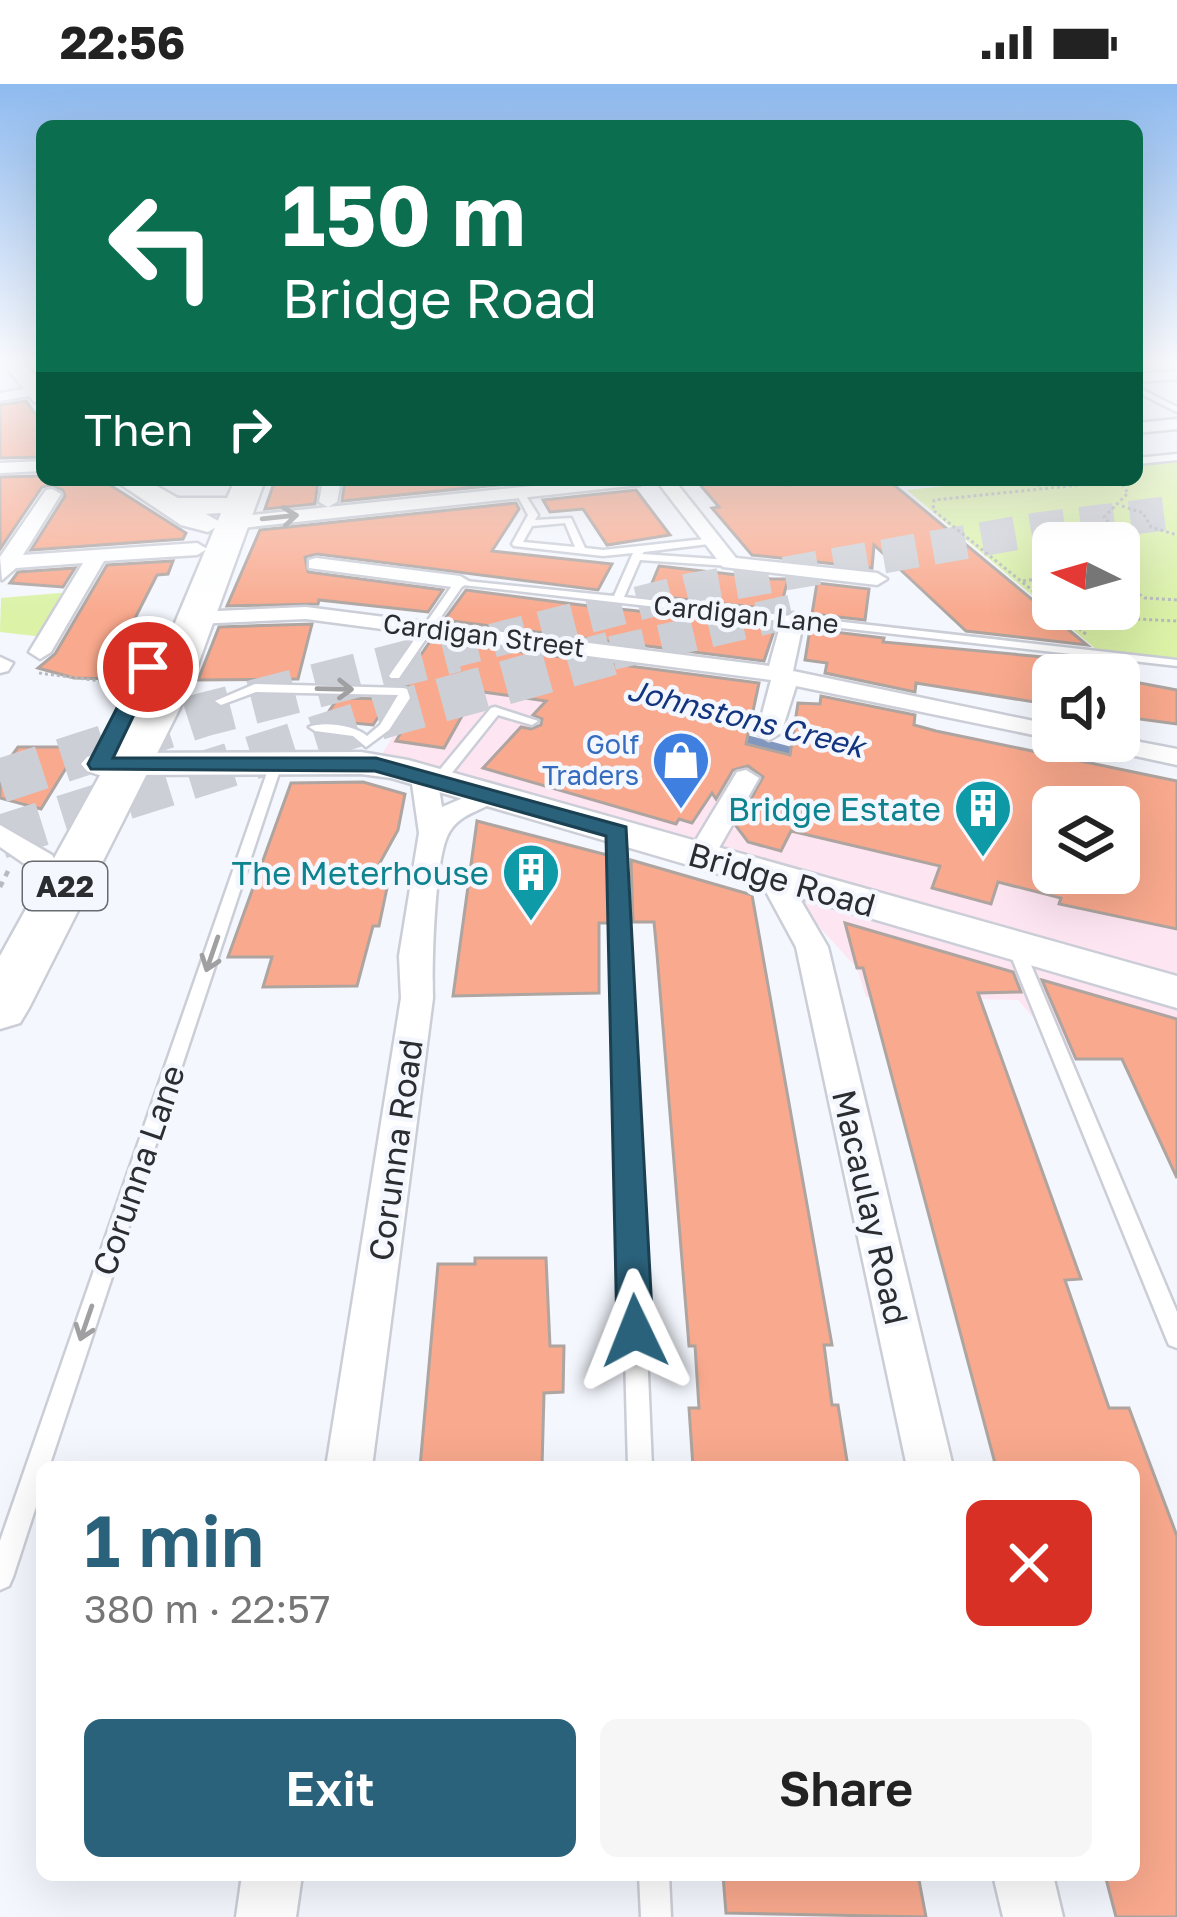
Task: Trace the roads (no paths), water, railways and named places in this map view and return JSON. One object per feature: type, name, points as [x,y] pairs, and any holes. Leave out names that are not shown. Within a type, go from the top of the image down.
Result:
[{"type":"highway","name":"A22","points":[[0,1008],[114,764],[137,691],[217,516],[244,486]]},
{"type":"highway","points":[[172,507],[217,516]]},
{"type":"highway","name":"A22","points":[[0,936],[14,847],[114,764],[167,692],[196,618],[217,516]]},
{"type":"main road","points":[[137,486],[172,507]]},
{"type":"main road","name":"Bridge Road","points":[[114,764],[276,764],[343,745],[431,779],[1177,992]]},
{"type":"street","points":[[0,468],[36,466]]},
{"type":"street","points":[[306,614],[316,542],[331,486]]},
{"type":"street","points":[[3,568],[97,557],[217,516],[584,486]]},
{"type":"street","points":[[670,486],[730,563],[878,579]]},
{"type":"street","points":[[3,568],[52,494]]},
{"type":"street","points":[[16,663],[97,557]]},
{"type":"street","name":"Cardigan Lane","points":[[316,564],[460,582]]},
{"type":"street","name":"Cardigan Street","points":[[196,618],[306,614],[429,628],[782,676],[1032,728]]},
{"type":"street","points":[[769,733],[784,686],[780,664],[793,620]]},
{"type":"street","points":[[1140,749],[1177,757]]},
{"type":"street","points":[[701,856],[738,776]]},
{"type":"street","name":"Corunna Road","points":[[350,1461],[417,998],[415,956],[433,833],[431,779]]},
{"type":"street","points":[[433,833],[458,806],[489,795]]},
{"type":"street","name":"Macaulay Road","points":[[773,877],[812,946],[929,1461]]},
{"type":"street","points":[[812,946],[824,914],[858,901]]},
{"type":"street","points":[[266,1917],[271,1881]]},
{"type":"street","points":[[1024,1881],[1033,1917]]},
{"type":"lane","points":[[1143,460],[1177,457]]},
{"type":"lane","points":[[520,493],[533,514],[517,544],[730,563]]},
{"type":"lane","points":[[530,523],[568,520],[581,551]]},
{"type":"lane","points":[[639,553],[714,541]]},
{"type":"lane","points":[[618,600],[639,553]]},
{"type":"lane","points":[[394,676],[460,582]]},
{"type":"lane","name":"Cardigan Lane","points":[[460,582],[1177,663]]},
{"type":"lane","points":[[225,701],[249,688],[403,692],[385,728],[343,745]]},
{"type":"lane","points":[[431,779],[495,712],[532,721]]},
{"type":"lane","name":"Corunna Lane","points":[[39,1461],[276,764]]},
{"type":"lane","points":[[618,832],[640,1461]]},
{"type":"lane","points":[[1015,946],[1177,1338]]},
{"type":"lane","name":"Corunna Lane","points":[[0,1577],[36,1471]]},
{"type":"lane","points":[[654,1881],[656,1917]]},
{"type":"waterway","name":"Johnstons Creek","points":[[739,737],[799,753]]},
{"type":"tunnel","points":[[444,653],[691,590],[1040,529],[1177,512]]},
{"type":"tunnel","points":[[619,651],[802,609]]},
{"type":"tunnel","points":[[0,781],[202,715],[456,650]]},
{"type":"tunnel","points":[[619,651],[624,650]]},
{"type":"tunnel","points":[[0,837],[398,712],[619,651]]},
{"type":"tunnel","points":[[612,653],[619,651]]},
{"type":"place","name":"Golf Traders","points":[[681,811]]},
{"type":"place","name":"Bridge Estate","points":[[983,859]]},
{"type":"place","name":"The Meterhouse","points":[[531,923]]}]
